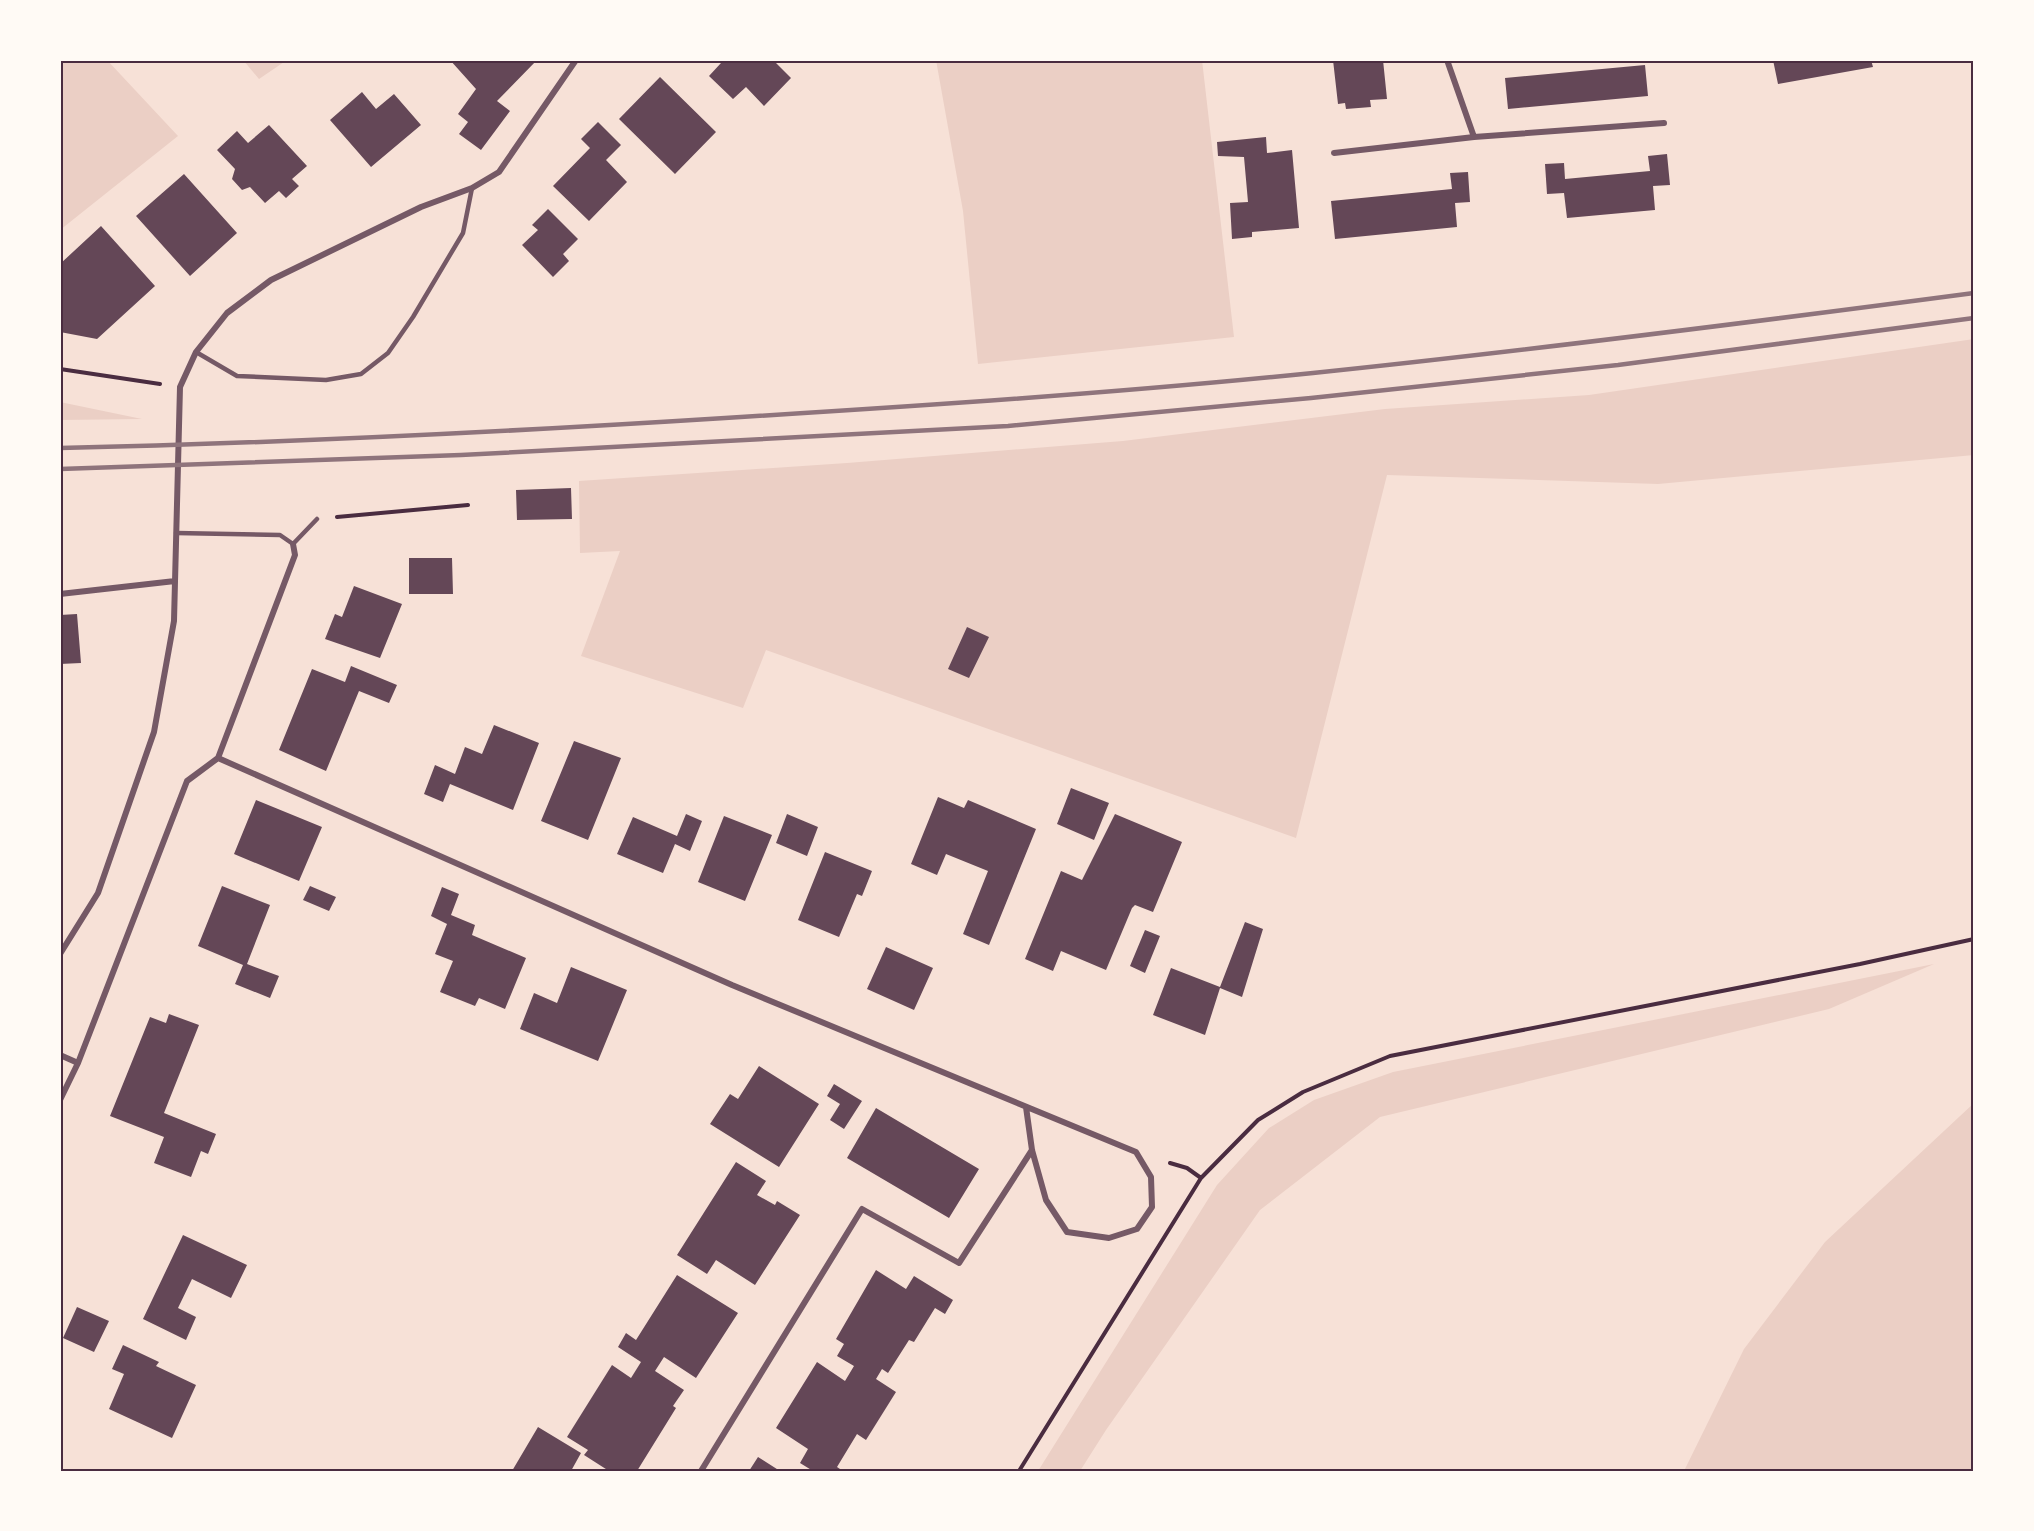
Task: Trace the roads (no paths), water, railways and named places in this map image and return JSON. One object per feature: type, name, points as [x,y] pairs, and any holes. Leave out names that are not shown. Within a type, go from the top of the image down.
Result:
[{"type":"street","points":[[60,954],[98,893],[154,732],[174,621],[180,387],[195,352],[227,313],[271,280],[422,207],[472,188],[499,172],[576,60]]},
{"type":"street","points":[[1447,60],[1474,137]]},
{"type":"street","points":[[1334,153],[1474,137],[1664,123]]},
{"type":"street","points":[[60,1101],[78,1063],[187,781],[218,758],[294,555],[293,544]]},
{"type":"street","points":[[60,594],[175,581]]},
{"type":"street","points":[[218,758],[721,981],[1136,1152],[1151,1177],[1152,1207],[1137,1229],[1109,1238],[1067,1232],[1047,1200],[1032,1150],[1026,1107]]},
{"type":"street","points":[[60,1055],[78,1063]]},
{"type":"street","points":[[701,1471],[862,1209],[959,1263],[1032,1150]]},
{"type":"street","points":[[60,1209],[60,1227]]},
{"type":"lane","points":[[195,352],[237,376],[326,380],[361,374],[388,352],[430,289],[463,233],[472,188]]},
{"type":"lane","points":[[176,533],[280,535],[293,544],[317,519]]},
{"type":"railway","points":[[60,448],[310,440],[559,428],[1092,393],[1479,355],[1974,293]]},
{"type":"railway","points":[[60,469],[461,455],[1008,426],[1311,398],[1618,365],[1974,318]]}]
